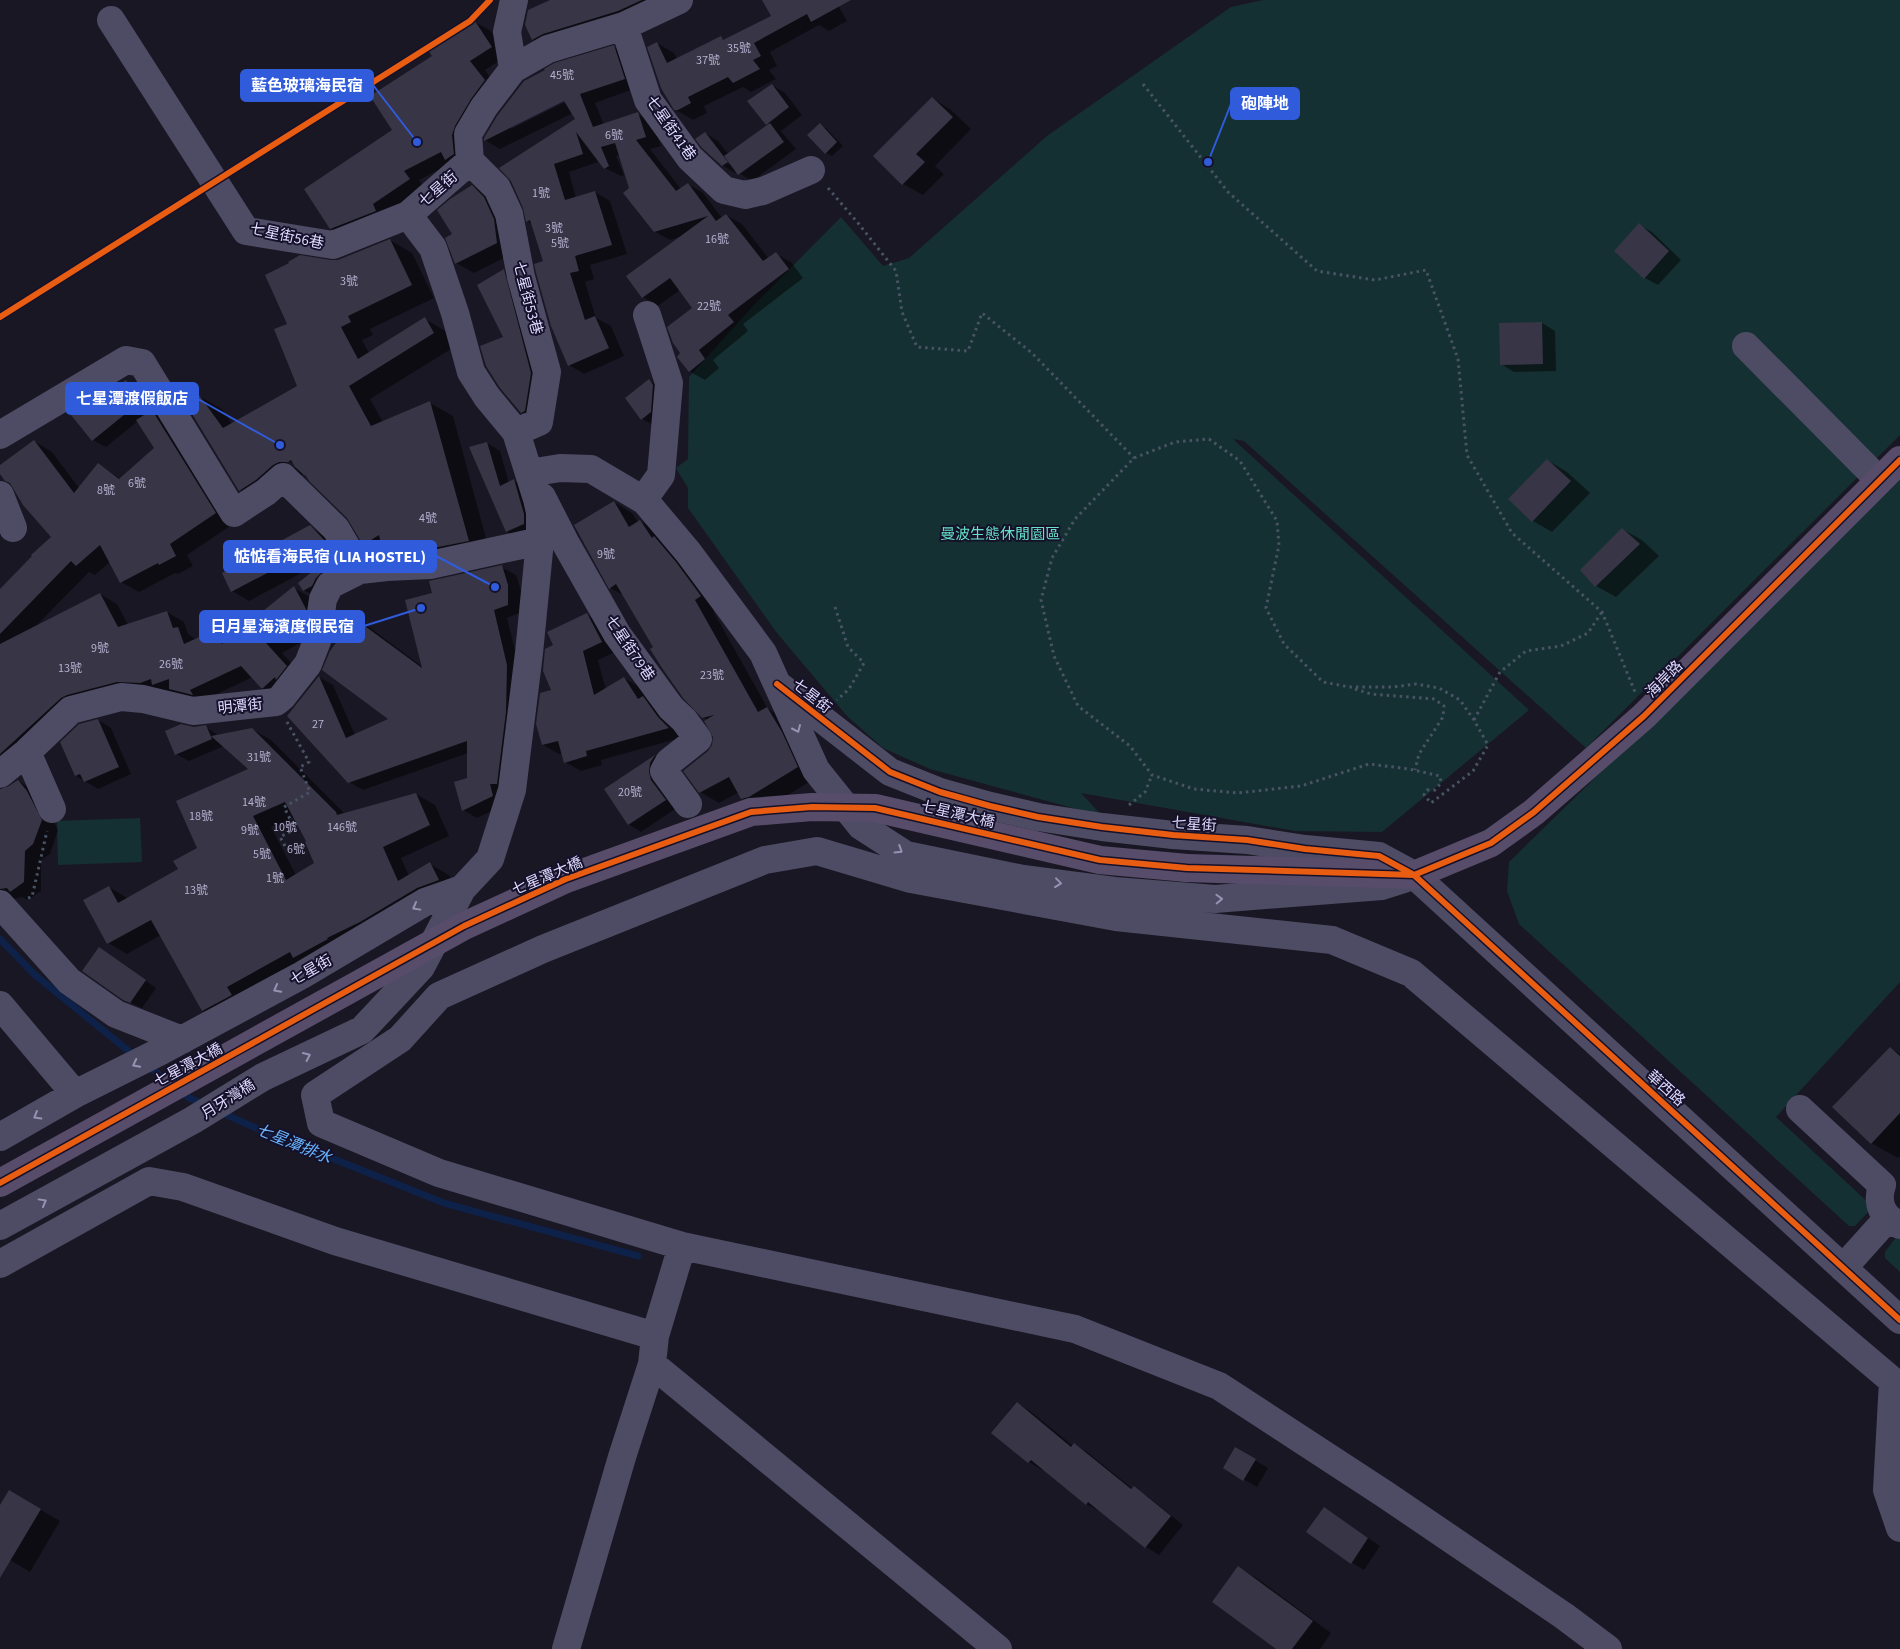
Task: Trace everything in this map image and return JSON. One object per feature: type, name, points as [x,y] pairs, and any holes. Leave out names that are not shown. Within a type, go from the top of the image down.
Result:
[{"type":"main road","name":"海岸路","points":[[1414,875],[1491,843],[1534,812],[1644,716],[1900,460]]},
{"type":"main road","name":"七星潭大橋","points":[[0,1183],[464,926],[566,879],[751,812],[812,807],[875,808],[1100,860],[1188,868],[1414,875]]},
{"type":"street","points":[[512,69],[507,32],[514,0]]},
{"type":"street","name":"七星街","points":[[263,1077],[362,1030],[421,967],[462,889],[490,859],[512,790],[529,653],[540,541],[540,512],[516,432],[487,397],[471,372],[456,313],[433,248],[408,215],[470,161],[468,134],[484,107],[512,69],[548,49],[624,26],[679,0]]},
{"type":"street","name":"七星街56巷","points":[[111,20],[246,231],[333,245],[408,215]]},
{"type":"street","name":"七星街41巷","points":[[624,26],[648,100],[690,158],[724,190],[745,195],[763,191],[811,170]]},
{"type":"street","name":"七星街53巷","points":[[470,161],[497,188],[509,214],[520,277],[547,372],[539,422],[516,432]]},
{"type":"street","points":[[643,500],[661,475],[669,383],[647,315]]},
{"type":"street","points":[[1746,346],[1879,480]]},
{"type":"street","points":[[0,435],[126,360],[142,363],[234,513],[266,492],[283,477],[336,529],[360,570]]},
{"type":"street","name":"七星街","points":[[530,474],[560,468],[591,469],[643,500],[688,552],[763,653],[816,770],[861,826],[906,854],[1023,879],[1115,891],[1215,899],[1382,886],[1414,875]]},
{"type":"street","name":"七星街79巷","points":[[530,474],[566,544],[617,634],[670,708],[684,720],[698,740],[669,762],[664,771],[688,804]]},
{"type":"street","points":[[0,495],[13,528]]},
{"type":"street","name":"明潭街","points":[[0,774],[28,752],[72,710],[121,697],[143,699],[192,712],[276,702],[308,664],[317,641],[323,599],[330,586],[360,570],[430,565],[540,541]]},
{"type":"street","name":"七星街","points":[[777,684],[890,772],[940,792],[1038,817],[1172,835],[1247,840],[1305,849],[1379,856],[1414,875]]},
{"type":"street","points":[[28,752],[52,809]]},
{"type":"street","points":[[1608,1649],[1564,1616],[1451,1539],[1219,1386],[1075,1329],[682,1246],[439,1173],[321,1123],[315,1095],[400,1039],[439,996],[544,949],[765,860],[817,851],[911,879],[1116,917],[1332,940],[1410,973],[1678,1197],[1897,1384],[1887,1490],[1900,1528]]},
{"type":"street","name":"華西路","points":[[1414,875],[1900,1320]]},
{"type":"street","name":"七星街","points":[[74,1094],[172,1046],[302,975],[425,902],[462,889]]},
{"type":"street","points":[[1,906],[69,980],[116,1014],[172,1046]]},
{"type":"street","points":[[0,1005],[74,1094],[0,1137]]},
{"type":"street","name":"月牙灣橋","points":[[0,1226],[193,1120],[263,1077]]},
{"type":"street","points":[[1800,1109],[1882,1185],[1879,1201],[1881,1209],[1894,1222],[1843,1268]]},
{"type":"street","points":[[0,1264],[149,1181],[183,1187],[335,1241],[655,1336]]},
{"type":"street","points":[[566,1649],[622,1457],[652,1364],[655,1336],[682,1246]]},
{"type":"street","points":[[652,1364],[998,1649]]},
{"type":"path","points":[[1143,84],[1228,192],[1318,272],[1375,280],[1426,270],[1458,359],[1467,455],[1512,533],[1602,612],[1644,716]]},
{"type":"path","points":[[811,170],[858,222],[896,271],[902,312],[917,347],[968,351],[982,313],[1032,353],[1134,458]]},
{"type":"path","points":[[1349,687],[1393,687],[1416,684],[1439,688],[1460,700],[1488,745],[1472,771],[1431,803],[1424,795],[1428,790],[1434,790],[1441,783],[1440,776],[1415,770],[1369,764],[1301,786],[1238,793],[1194,789],[1152,775],[1130,746],[1078,706],[1054,656],[1040,600],[1052,558],[1075,519],[1134,458],[1175,442],[1208,439],[1240,461],[1277,521],[1279,545],[1266,608],[1284,644],[1323,682],[1372,694],[1434,699],[1444,706],[1444,716],[1419,754],[1415,770]]},
{"type":"path","points":[[835,606],[848,647],[864,663],[849,689],[836,702]]},
{"type":"path","points":[[1474,720],[1500,672],[1526,651],[1561,646],[1588,633],[1602,612]]},
{"type":"path","points":[[276,702],[309,762],[300,767],[310,792],[284,807],[295,829],[280,837],[285,846]]},
{"type":"path","points":[[1122,805],[1130,805],[1145,792],[1152,775]]},
{"type":"path","points":[[1,906],[32,897],[52,809]]},
{"type":"green space","name":"曼波生態休閒園區","points":[[1263,0],[1900,0],[1900,435],[1586,748],[1244,441],[1233,439],[1529,710],[1382,832],[1295,831],[1081,793],[1102,816],[930,769],[883,748],[847,716],[777,633],[688,508],[688,488],[676,468],[688,459],[689,377],[751,308],[841,217],[883,266],[909,258],[1047,136],[1231,7]]},
{"type":"green space","points":[[1900,480],[1900,982],[1776,1117],[1873,1207],[1855,1226],[1849,1226],[1519,924],[1507,891],[1509,862]]},
{"type":"green space","points":[[140,818],[142,862],[58,865],[57,821]]},
{"type":"green space","points":[[1900,1232],[1900,1272],[1885,1258],[1885,1252]]},
{"type":"building","points":[[550,0],[642,0],[618,11],[543,34],[532,40],[525,25],[528,10]]},
{"type":"building","points":[[762,0],[851,0],[811,22],[807,14],[754,43],[761,56],[753,60],[760,69],[733,83],[728,77],[688,97],[691,103],[678,110],[674,110],[661,88],[647,47],[657,42],[667,63],[721,36],[723,40],[771,16]]},
{"type":"building","points":[[475,21],[492,47],[470,61],[485,80],[455,126],[452,135],[454,154],[445,160],[441,152],[404,171],[410,179],[373,204],[376,211],[330,229],[304,189],[392,130],[370,96],[432,56],[428,50]]},
{"type":"building","points":[[614,45],[625,79],[580,94],[593,127],[638,112],[646,137],[636,140],[676,191],[688,183],[716,221],[726,214],[763,261],[776,252],[789,269],[728,315],[734,322],[699,350],[705,359],[689,372],[677,357],[680,353],[673,343],[667,327],[692,308],[670,278],[642,298],[626,276],[708,216],[654,232],[623,193],[629,188],[615,143],[601,147],[609,166],[604,169],[576,132],[583,154],[554,164],[565,200],[595,191],[612,245],[575,256],[579,271],[570,273],[585,320],[595,316],[609,348],[568,366],[551,326],[536,273],[534,264],[543,261],[530,220],[526,222],[523,208],[511,181],[499,168],[575,119],[564,101],[484,141],[497,116],[524,81],[554,63]]},
{"type":"building","points":[[772,84],[789,107],[766,125],[747,101]]},
{"type":"building","points":[[932,97],[953,117],[916,154],[925,162],[902,185],[873,156]]},
{"type":"building","points":[[770,123],[784,142],[738,175],[724,156]]},
{"type":"building","points":[[820,123],[837,142],[825,154],[807,135]]},
{"type":"building","points":[[705,132],[728,162],[722,166],[695,139]]},
{"type":"building","points":[[472,185],[484,197],[494,219],[497,243],[455,264],[445,238],[452,234],[437,210]]},
{"type":"building","points":[[1639,223],[1669,251],[1644,279],[1614,251]]},
{"type":"building","points":[[390,239],[412,285],[348,316],[351,322],[341,327],[358,359],[425,317],[434,333],[349,386],[371,426],[430,401],[469,541],[428,549],[398,551],[395,540],[381,544],[379,535],[363,545],[347,518],[295,467],[291,460],[273,465],[256,480],[239,491],[186,404],[199,395],[223,428],[297,386],[274,329],[287,324],[265,275],[300,255],[338,260]]},
{"type":"building","points":[[504,269],[531,373],[525,411],[521,413],[500,388],[486,366],[480,346],[503,337],[477,285]]},
{"type":"building","points":[[1542,322],[1543,364],[1500,365],[1499,323]]},
{"type":"building","points":[[649,379],[653,385],[651,412],[641,420],[625,398]]},
{"type":"building","points":[[126,380],[141,401],[92,441],[71,415],[86,403],[89,407]]},
{"type":"building","points":[[152,410],[216,513],[170,544],[176,556],[159,565],[158,563],[120,583],[100,545],[76,566],[71,561],[0,634],[0,589],[31,555],[51,537],[23,505],[10,483],[5,481],[0,474],[0,465],[34,440],[74,493],[98,463],[119,479],[154,448],[136,420]]},
{"type":"building","points":[[487,442],[500,486],[514,479],[524,514],[524,524],[506,532],[469,447]]},
{"type":"building","points":[[1547,459],[1571,481],[1532,522],[1508,499]]},
{"type":"building","points":[[614,501],[629,527],[640,520],[652,538],[654,536],[676,562],[701,596],[695,600],[758,712],[767,707],[782,732],[798,767],[749,797],[741,799],[729,777],[699,793],[683,771],[708,751],[712,745],[713,737],[704,721],[714,715],[702,718],[683,698],[650,649],[653,647],[616,584],[609,589],[574,525]]},
{"type":"building","points":[[310,525],[326,542],[231,592],[222,573]]},
{"type":"building","points":[[1622,528],[1640,544],[1595,587],[1580,570]]},
{"type":"building","points":[[333,555],[338,563],[323,571],[316,578],[312,586],[303,591],[298,583]]},
{"type":"building","points":[[502,565],[508,585],[508,605],[494,610],[507,665],[506,712],[497,784],[490,784],[493,796],[462,811],[454,782],[467,778],[467,741],[348,783],[287,716],[319,676],[346,738],[388,719],[322,670],[330,651],[354,618],[422,668],[405,600],[432,593],[429,581]]},
{"type":"building","points":[[294,586],[306,609],[304,623],[266,643],[287,666],[276,680],[275,677],[263,688],[241,666],[190,690],[193,695],[169,689],[169,679],[152,685],[151,679],[140,683],[117,682],[61,698],[0,754],[0,644],[100,593],[118,627],[167,611],[173,628],[178,627],[184,644],[215,630],[222,644]]},
{"type":"building","points":[[587,613],[602,642],[583,651],[594,695],[624,677],[638,699],[643,696],[658,717],[669,728],[586,751],[587,756],[564,763],[558,741],[542,745],[536,724],[540,693],[551,690],[543,671],[545,649],[553,645],[547,632]]},
{"type":"building","points":[[98,719],[119,767],[84,782],[80,774],[75,776],[60,742],[79,724]]},
{"type":"building","points":[[181,724],[194,727],[206,725],[212,739],[175,755],[165,731]]},
{"type":"building","points":[[252,728],[337,815],[416,793],[430,825],[383,847],[398,881],[430,862],[439,880],[417,888],[360,922],[327,938],[293,958],[290,952],[227,987],[232,995],[202,1011],[151,920],[107,944],[83,900],[109,886],[118,903],[178,869],[173,861],[197,848],[176,801],[248,769],[211,736]],"holes":[[[285,802],[306,841],[314,863],[286,880],[253,816]]]},
{"type":"building","points":[[655,755],[650,763],[649,772],[651,780],[666,800],[628,825],[604,789]]},
{"type":"building","points":[[18,780],[27,791],[42,820],[33,844],[25,851],[24,882],[10,892],[7,888],[0,889],[0,789]]},
{"type":"building","points":[[99,947],[146,980],[130,1003],[82,971]]},
{"type":"building","points":[[1890,1047],[1900,1056],[1900,1113],[1871,1144],[1832,1107]]},
{"type":"building","points":[[1017,1402],[1071,1447],[1074,1443],[1131,1489],[1134,1486],[1171,1516],[1145,1548],[1088,1502],[1086,1505],[1031,1460],[1028,1463],[991,1433]]},
{"type":"building","points":[[1235,1447],[1256,1459],[1243,1481],[1223,1468]]},
{"type":"building","points":[[9,1490],[41,1509],[0,1578],[0,1505]]},
{"type":"building","points":[[1324,1507],[1368,1538],[1351,1564],[1306,1532]]},
{"type":"building","points":[[1238,1566],[1313,1621],[1292,1649],[1276,1649],[1212,1602]]},
{"type":"waterway","name":"七星潭排水","points":[[0,939],[35,975],[136,1057]]},
{"type":"waterway","name":"七星潭排水","points":[[147,1065],[168,1082]]},
{"type":"waterway","name":"七星潭排水","points":[[181,1091],[189,1098],[204,1104]]},
{"type":"waterway","name":"七星潭排水","points":[[220,1112],[444,1203],[638,1256]]},
{"type":"cycle path","points":[[0,317],[470,21],[490,0]]},
{"type":"cycle path","points":[[0,1183],[464,926],[566,879],[751,812],[812,807],[875,808],[1100,860],[1187,868],[1414,875],[1491,843],[1534,812],[1644,716],[1900,460]]},
{"type":"cycle path","points":[[777,684],[890,772],[940,792],[1038,817],[1102,827],[1173,835],[1247,840],[1305,849],[1379,856],[1414,875],[1900,1320]]},
{"type":"place","name":"藍色玻璃海民宿","points":[[417,142]]},
{"type":"place","name":"砲陣地","points":[[1208,162]]},
{"type":"place","name":"七星潭渡假飯店","points":[[280,445]]},
{"type":"place","name":"惦惦看海民宿 (LIA HOSTEL)","points":[[495,587]]},
{"type":"place","name":"日月星海濱度假民宿","points":[[421,608]]}]
